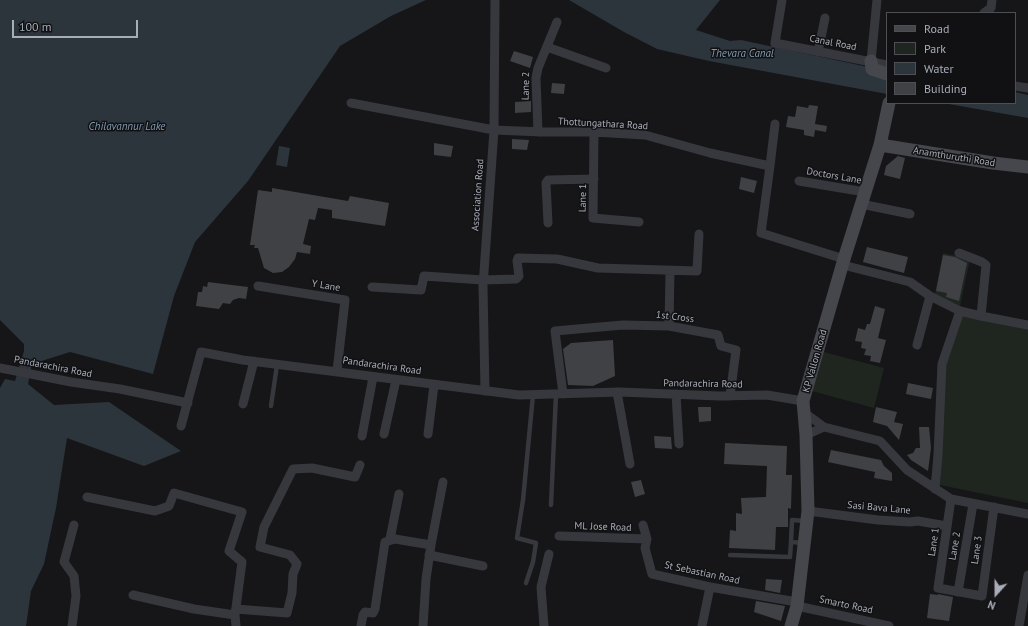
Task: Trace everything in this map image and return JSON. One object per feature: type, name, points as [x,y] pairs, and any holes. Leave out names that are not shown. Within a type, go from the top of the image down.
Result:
[{"type":"street","name":"Association Road","points":[[485,391],[483,280],[494,130],[496,0]]},
{"type":"street","name":"Canal Road","points":[[782,0],[775,43],[886,65]]},
{"type":"street","points":[[877,0],[871,61],[872,69],[886,74]]},
{"type":"street","points":[[985,12],[991,8],[992,0]]},
{"type":"street","points":[[818,52],[824,18]]},
{"type":"street","name":"Lane 2","points":[[538,132],[536,78],[538,68],[557,22]]},
{"type":"street","points":[[547,47],[606,68]]},
{"type":"street","points":[[1016,86],[1028,88]]},
{"type":"street","name":"Thottungathara Road","points":[[351,103],[494,130],[594,132],[645,135],[710,153],[770,166]]},
{"type":"street","name":"KP Vallon Road","points":[[791,626],[797,604],[808,516],[804,407],[843,262],[880,145],[889,104]]},
{"type":"street","points":[[775,124],[761,233],[843,262],[910,282],[930,296],[960,311],[1028,325]]},
{"type":"street","name":"Lane 1","points":[[594,132],[593,218],[640,222]]},
{"type":"street","name":"Anamthuruthi Road","points":[[880,145],[1028,167]]},
{"type":"street","points":[[548,223],[546,183],[548,180],[594,179]]},
{"type":"street","name":"Doctors Lane","points":[[799,181],[863,198],[910,214]]},
{"type":"street","points":[[372,287],[421,290],[424,276],[483,280],[516,279],[519,276],[518,258],[557,259],[598,268],[697,271],[699,234]]},
{"type":"street","points":[[959,253],[982,262],[986,266],[981,316]]},
{"type":"street","points":[[669,326],[670,271]]},
{"type":"street","name":"Y Lane","points":[[258,286],[345,300],[337,372]]},
{"type":"street","points":[[917,345],[930,296]]},
{"type":"street","points":[[935,489],[942,364],[960,311]]},
{"type":"street","name":"1st Cross","points":[[560,394],[556,331],[623,325],[669,326],[718,335],[721,346],[736,350],[730,396]]},
{"type":"street","name":"Pandarachira Road","points":[[0,368],[188,403],[201,352],[254,362],[519,395],[617,392],[767,396],[804,407]]},
{"type":"street","points":[[243,404],[254,362]]},
{"type":"street","points":[[362,436],[373,377]]},
{"type":"street","points":[[384,434],[396,380]]},
{"type":"street","points":[[428,434],[434,384]]},
{"type":"street","points":[[617,392],[630,464]]},
{"type":"street","points":[[676,394],[679,444]]},
{"type":"street","points":[[181,426],[188,403]]},
{"type":"street","points":[[804,407],[824,427],[880,441],[907,470],[951,499],[1028,514]]},
{"type":"street","points":[[806,435],[824,427]]},
{"type":"street","points":[[133,595],[194,609],[235,612],[287,613],[292,593],[293,574],[297,564],[290,555],[260,547],[264,527],[293,469],[312,468],[355,477],[360,465]]},
{"type":"street","points":[[423,626],[426,579],[443,482]]},
{"type":"street","points":[[87,497],[155,511],[169,506],[174,493],[242,512],[229,551],[242,562],[235,612],[236,626]]},
{"type":"street","points":[[390,539],[399,494]]},
{"type":"street","name":"Lane 1","points":[[951,499],[938,588],[958,592]]},
{"type":"street","name":"Lane 2","points":[[958,592],[973,504]]},
{"type":"street","name":"Lane 3","points":[[958,592],[982,596],[994,507]]},
{"type":"street","name":"Sasi Bava Lane","points":[[808,516],[885,521],[918,521],[947,526]]},
{"type":"street","points":[[72,626],[76,596],[74,576],[64,562],[74,525]]},
{"type":"street","name":"St Sebastian Road","points":[[643,525],[647,539],[645,548],[652,574],[797,604]]},
{"type":"street","name":"ML Jose Road","points":[[559,536],[647,539]]},
{"type":"street","points":[[361,626],[365,612],[373,613],[375,609],[385,542],[395,538],[431,545]]},
{"type":"street","points":[[544,626],[540,587],[549,554]]},
{"type":"street","points":[[430,555],[483,566]]},
{"type":"street","points":[[1019,626],[1025,603],[1028,574]]},
{"type":"street","points":[[702,626],[710,587]]},
{"type":"street","name":"Smarto Road","points":[[797,604],[848,622],[889,626]]},
{"type":"lane","points":[[271,406],[277,364]]},
{"type":"lane","points":[[551,505],[560,394]]},
{"type":"lane","points":[[526,584],[533,562],[536,543],[517,538],[523,500],[533,395]]},
{"type":"lane","points":[[730,555],[790,557],[792,520],[808,516]]},
{"type":"lane","points":[[791,542],[805,543]]},
{"type":"green space","points":[[943,253],[970,259],[960,306],[935,294]]},
{"type":"green space","points":[[962,315],[1028,328],[1028,503],[940,485],[945,365]]},
{"type":"green space","points":[[824,352],[884,368],[874,408],[812,391]]},
{"type":"water","name":"Chilavannur Lake","points":[[0,0],[426,0],[391,16],[340,46],[248,181],[195,242],[174,296],[153,374],[70,352],[32,364],[28,384],[54,405],[109,402],[181,451],[144,466],[67,438],[56,508],[44,564],[31,591],[26,626],[0,626],[0,388],[5,379],[15,381],[24,351],[24,344],[0,320]]},
{"type":"water","name":"Thevara Canal","points":[[569,0],[720,0],[696,30],[730,41],[741,40],[886,71],[886,94],[709,61],[657,49],[624,32]]},
{"type":"water","points":[[1016,92],[1028,95],[1028,118],[949,104],[1016,104]]},
{"type":"water","points":[[279,146],[290,148],[287,167],[276,165]]},
{"type":"building","points":[[514,51],[533,57],[530,68],[510,61]]},
{"type":"building","points":[[552,83],[565,84],[564,94],[551,93]]},
{"type":"building","points":[[531,101],[531,112],[515,113],[515,102]]},
{"type":"building","points":[[809,105],[818,106],[815,124],[827,126],[826,132],[815,130],[814,137],[804,135],[804,130],[786,127],[788,116],[795,117],[797,106],[808,108]]},
{"type":"building","points":[[512,139],[529,140],[527,150],[512,149]]},
{"type":"building","points":[[434,143],[453,146],[451,157],[434,155]]},
{"type":"building","points":[[898,156],[905,158],[900,179],[884,175],[886,166]]},
{"type":"building","points":[[741,177],[757,181],[754,193],[739,189]]},
{"type":"building","points":[[272,188],[348,201],[350,196],[389,203],[385,226],[332,218],[332,210],[318,208],[315,220],[309,219],[303,244],[311,246],[310,254],[297,252],[295,259],[289,267],[282,272],[273,273],[264,268],[258,248],[254,248],[255,245],[250,245],[258,190],[272,192]]},
{"type":"building","points":[[867,247],[908,257],[904,273],[863,262]]},
{"type":"building","points":[[943,255],[955,257],[967,263],[959,301],[946,297],[947,293],[936,291]]},
{"type":"building","points":[[208,282],[248,287],[246,299],[239,298],[233,300],[230,304],[223,303],[219,309],[196,306],[198,292],[202,292],[203,286],[207,287]]},
{"type":"building","points":[[875,306],[885,309],[878,338],[886,340],[880,363],[870,361],[871,356],[864,355],[866,349],[861,348],[862,342],[855,341],[858,328],[865,330],[867,324],[870,324]]},
{"type":"building","points":[[613,340],[615,376],[593,386],[568,385],[563,349],[571,343]]},
{"type":"building","points":[[908,383],[933,388],[931,399],[906,394]]},
{"type":"building","points":[[698,407],[711,407],[711,421],[699,422]]},
{"type":"building","points":[[876,407],[897,412],[894,422],[903,424],[899,440],[887,426],[873,422]]},
{"type":"building","points":[[919,427],[929,427],[931,448],[928,471],[911,460],[907,455],[913,453],[916,448],[920,448]]},
{"type":"building","points":[[654,436],[671,437],[672,449],[655,448]]},
{"type":"building","points":[[725,443],[787,446],[786,475],[792,475],[791,509],[788,508],[788,527],[776,527],[775,550],[729,548],[730,530],[736,531],[736,513],[742,514],[741,498],[766,497],[767,466],[724,464]]},
{"type":"building","points":[[831,450],[881,460],[884,466],[892,473],[892,481],[874,478],[875,472],[828,462]]},
{"type":"building","points":[[641,480],[645,494],[635,497],[631,482]]},
{"type":"building","points":[[766,579],[782,580],[780,593],[765,590]]},
{"type":"building","points":[[930,594],[953,597],[949,621],[927,618]]},
{"type":"building","points":[[756,601],[785,606],[781,621],[754,612]]}]
